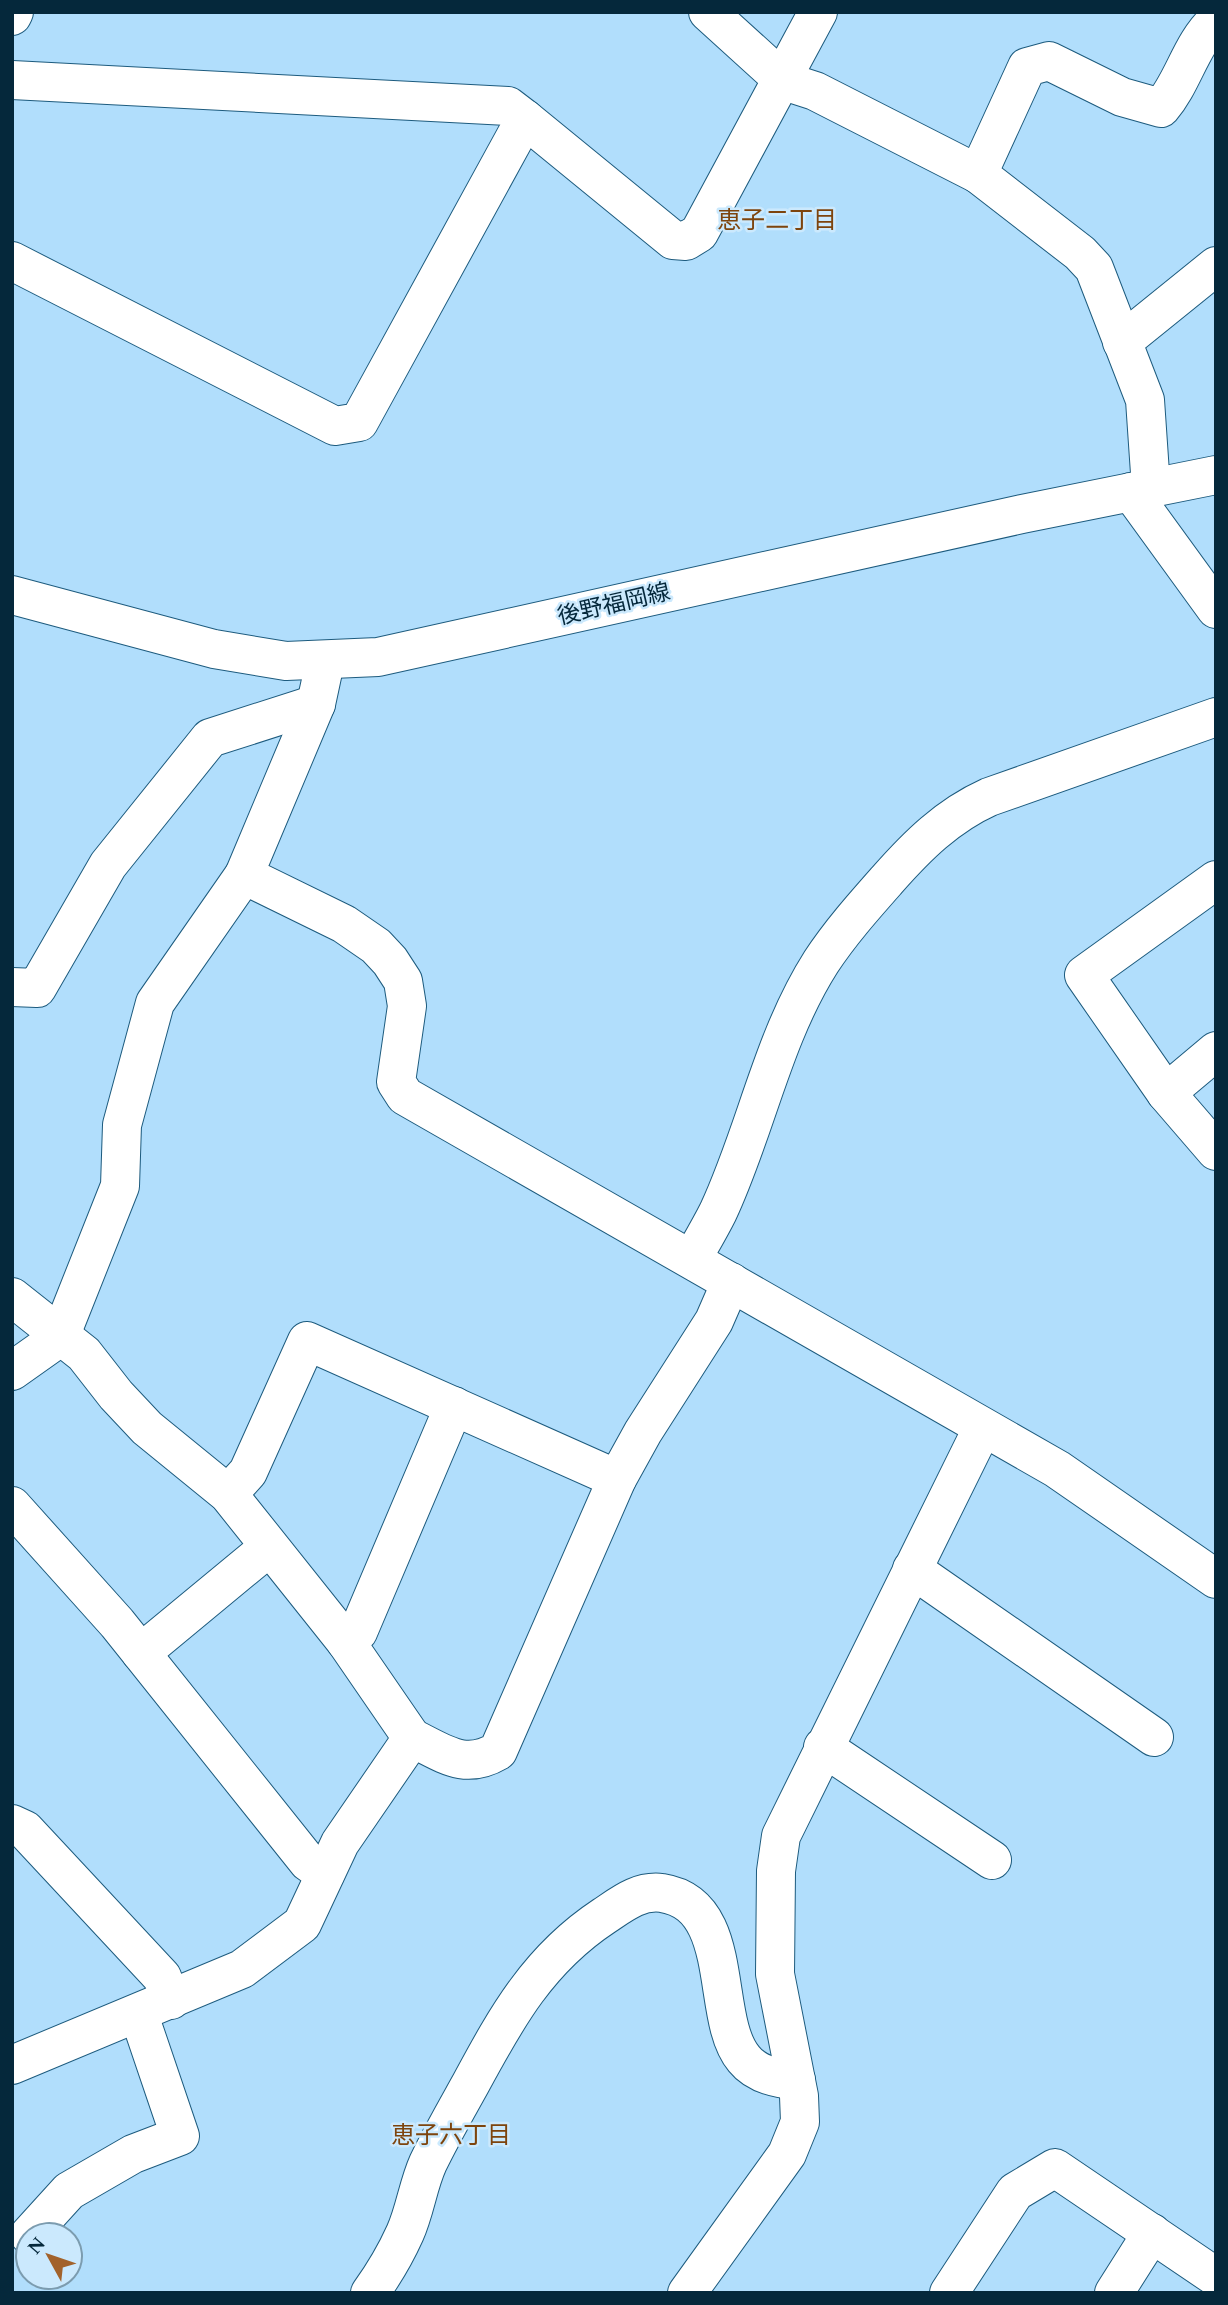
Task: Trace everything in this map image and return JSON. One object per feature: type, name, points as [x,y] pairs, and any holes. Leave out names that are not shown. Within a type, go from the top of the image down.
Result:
[{"type":"street","points":[[708,12],[784,81],[815,91],[978,174],[1080,253],[1094,268],[1145,400],[1141,490],[1216,609]]},
{"type":"street","points":[[12,80],[508,106],[673,240],[686,241],[699,233],[784,81],[818,12]]},
{"type":"street","points":[[978,174],[1027,68],[1049,61],[1122,97],[1161,108],[1177,90],[1200,36],[1216,21]]},
{"type":"street","points":[[12,261],[335,426],[359,422],[525,119]]},
{"type":"street","points":[[1122,342],[1216,266]]},
{"type":"street","name":"後野福岡線","points":[[12,595],[214,649],[286,661],[325,662],[378,657],[1216,475]]},
{"type":"street","points":[[12,1371],[60,1337],[120,1186],[122,1125],[155,1003],[244,875],[316,704],[325,662]]},
{"type":"street","points":[[12,987],[37,988],[108,865],[209,738],[316,704]]},
{"type":"street","points":[[692,1259],[718,1211],[792,1019],[820,963],[853,918],[899,867],[938,827],[961,810],[989,797],[1216,717]]},
{"type":"street","points":[[244,875],[344,924],[376,946],[390,961],[403,981],[407,1006],[396,1082],[405,1096],[692,1259],[982,1429],[1057,1469],[1216,1579]]},
{"type":"street","points":[[1216,880],[1084,975],[1166,1093],[1216,1152]]},
{"type":"street","points":[[1166,1093],[1216,1051]]},
{"type":"street","points":[[12,1297],[84,1354],[116,1395],[147,1428],[228,1494],[268,1548],[346,1642],[412,1738],[459,1760],[482,1761],[498,1751],[617,1479],[643,1432],[714,1321],[731,1282]]},
{"type":"street","points":[[228,1494],[248,1472],[307,1341],[617,1479]]},
{"type":"street","points":[[346,1642],[358,1632],[454,1406]]},
{"type":"street","points":[[687,2293],[787,2154],[800,2122],[796,2080],[775,1974],[776,1871],[781,1836],[982,1429]]},
{"type":"street","points":[[12,1506],[141,1653],[308,1862],[325,1874]]},
{"type":"street","points":[[141,1653],[268,1548]]},
{"type":"street","points":[[912,1569],[1153,1737]]},
{"type":"street","points":[[12,2065],[155,2008],[242,1969],[271,1950],[302,1924],[340,1843],[412,1738]]},
{"type":"street","points":[[823,1747],[992,1860]]},
{"type":"street","points":[[12,1824],[25,1830],[162,1977],[155,2008],[180,2136],[132,2154],[69,2191],[42,2221]]},
{"type":"street","points":[[370,2293],[405,2234],[428,2165],[506,2019],[560,1948],[638,1894],[663,1893],[687,1904],[706,1923],[718,1956],[731,2026],[743,2058],[777,2078],[796,2080]]},
{"type":"street","points":[[949,2293],[1015,2192],[1055,2168],[1216,2277]]},
{"type":"street","points":[[1114,2293],[1152,2233]]},
{"type":"district","name":"恵子二丁目","points":[[777,221]]},
{"type":"district","name":"恵子六丁目","points":[[451,2136]]}]
